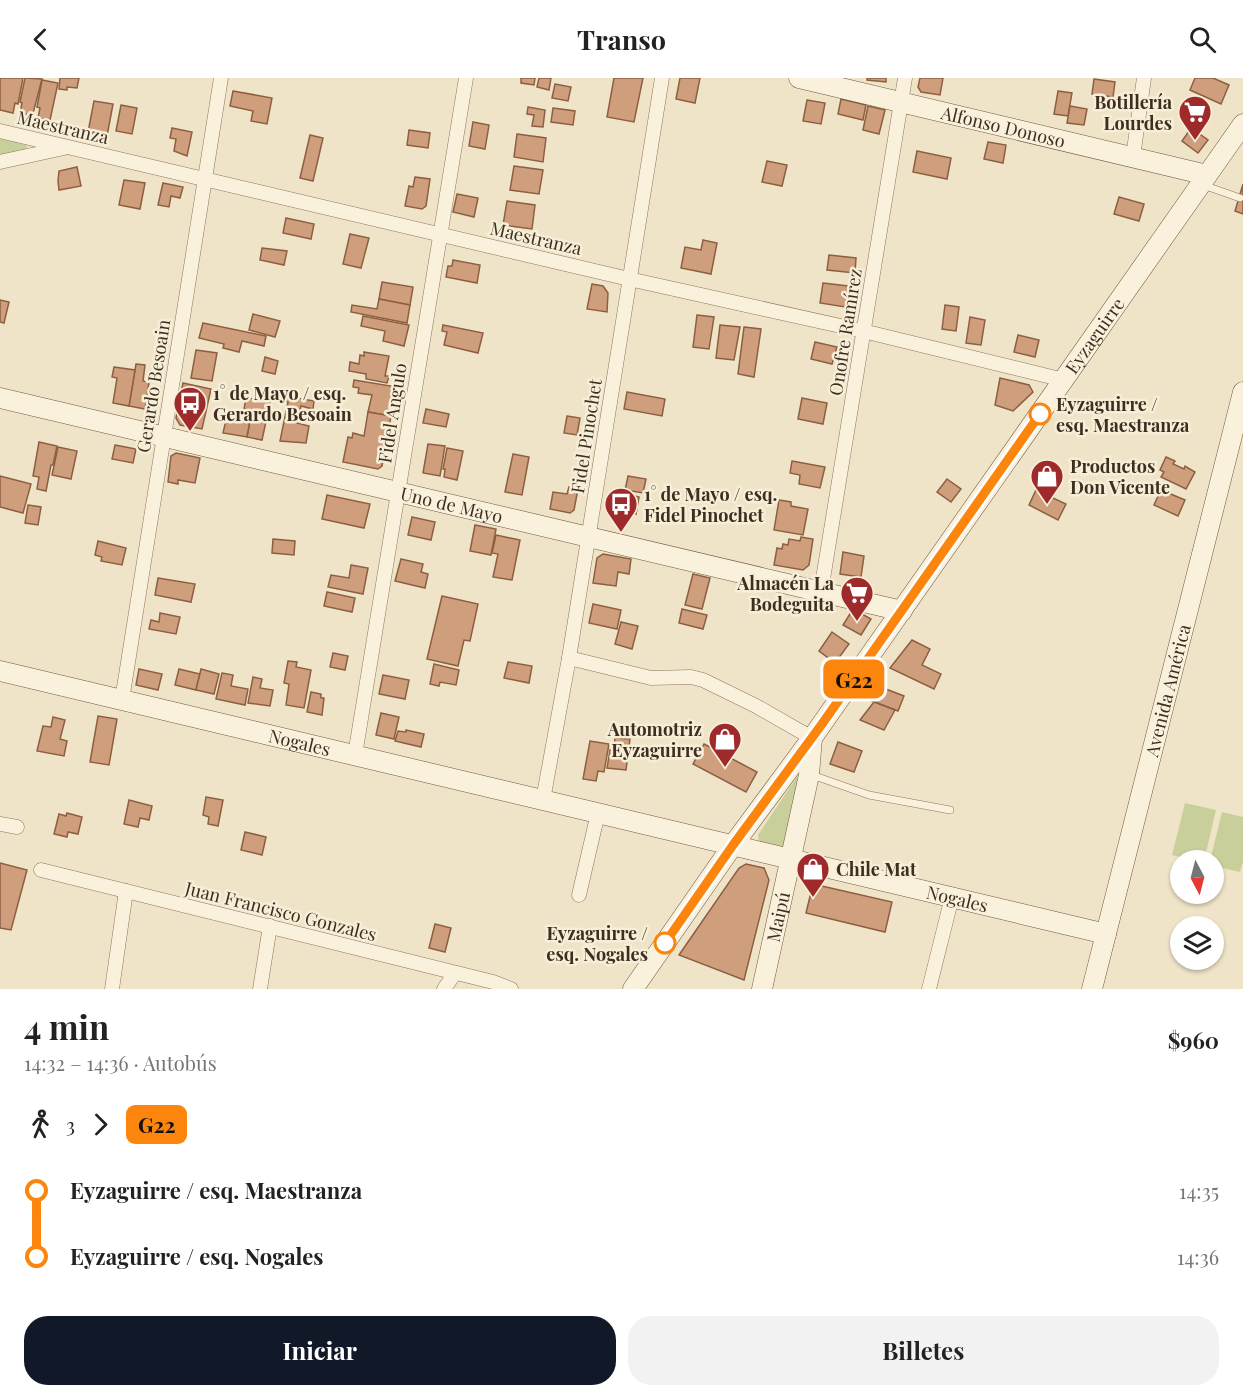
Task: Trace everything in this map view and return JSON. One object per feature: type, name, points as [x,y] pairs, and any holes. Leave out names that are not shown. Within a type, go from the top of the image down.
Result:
[{"type":"street","name":"Gerardo Besoain","points":[[122,700],[220,78]]},
{"type":"street","name":"Fidel Angulo","points":[[355,755],[466,78]]},
{"type":"street","name":"Fidel Pinochet","points":[[543,800],[569,658],[662,78]]},
{"type":"street","name":"Alfonso Donoso","points":[[799,78],[1132,157],[1204,179]]},
{"type":"street","name":"Onofre Ramírez","points":[[821,591],[905,78]]},
{"type":"street","points":[[1132,157],[1144,78]]},
{"type":"street","name":"Maestranza","points":[[0,131],[629,279],[863,331],[1064,380]]},
{"type":"street","name":"Eyzaguirre","points":[[633,989],[733,845],[902,611],[1204,179],[1240,134]]},
{"type":"street","points":[[0,162],[69,147]]},
{"type":"street","name":"Avenida América","points":[[1092,989],[1243,392]]},
{"type":"street","name":"Uno de Mayo","points":[[0,398],[902,611]]},
{"type":"street","points":[[569,658],[651,678],[691,677],[703,680],[756,706],[812,738]]},
{"type":"street","name":"Nogales","points":[[0,671],[1106,934]]},
{"type":"street","name":"Maipú","points":[[762,989],[809,775],[812,738]]},
{"type":"street","points":[[579,895],[598,813]]},
{"type":"street","points":[[0,824],[17,828]]},
{"type":"street","name":"Juan Francisco Gonzales","points":[[41,870],[493,982],[511,989]]},
{"type":"street","points":[[112,989],[126,891]]},
{"type":"street","points":[[929,989],[952,897]]},
{"type":"street","points":[[260,989],[270,926]]},
{"type":"street","points":[[444,989],[455,973]]},
{"type":"lane","points":[[1204,179],[1240,198]]},
{"type":"lane","points":[[809,775],[869,795],[950,810]]},
{"type":"green space","points":[[0,138],[27,145],[26,150],[0,156]]},
{"type":"green space","points":[[799,776],[784,849],[759,844],[758,835]]},
{"type":"green space","points":[[1185,803],[1216,810],[1207,850],[1173,850]]},
{"type":"green space","points":[[1222,812],[1243,817],[1243,862],[1240,872],[1224,868],[1224,850],[1213,850]]},
{"type":"building","points":[[0,78],[23,78],[18,104],[15,103],[13,113],[0,110]]},
{"type":"building","points":[[25,78],[42,79],[31,121],[25,120],[26,114],[20,113]]},
{"type":"building","points":[[60,78],[79,78],[77,88],[59,89]]},
{"type":"building","points":[[521,78],[535,78],[534,85],[521,83]]},
{"type":"building","points":[[539,78],[551,78],[549,90],[537,87]]},
{"type":"building","points":[[614,78],[643,78],[634,122],[607,117]]},
{"type":"building","points":[[680,78],[700,78],[695,103],[676,99]]},
{"type":"building","points":[[867,78],[886,78],[886,82],[867,80]]},
{"type":"building","points":[[920,78],[943,78],[940,95],[921,92],[918,87]]},
{"type":"building","points":[[1195,78],[1213,78],[1229,85],[1221,104],[1190,90]]},
{"type":"building","points":[[1094,79],[1115,82],[1113,97],[1092,94]]},
{"type":"building","points":[[42,80],[58,83],[50,120],[38,118],[40,108],[37,107]]},
{"type":"building","points":[[555,84],[571,87],[568,101],[552,98]]},
{"type":"building","points":[[233,91],[272,98],[267,124],[251,121],[253,111],[230,106]]},
{"type":"building","points":[[1058,91],[1072,93],[1068,116],[1054,114]]},
{"type":"building","points":[[841,99],[866,105],[863,120],[838,114]]},
{"type":"building","points":[[807,100],[825,103],[821,124],[803,121]]},
{"type":"building","points":[[94,101],[113,104],[107,136],[88,132]]},
{"type":"building","points":[[121,105],[137,108],[132,134],[116,131]]},
{"type":"building","points":[[868,106],[885,110],[879,134],[863,130]]},
{"type":"building","points":[[1070,106],[1087,109],[1084,125],[1067,123]]},
{"type":"building","points":[[528,107],[545,110],[543,127],[532,126],[534,115],[527,114]]},
{"type":"building","points":[[553,108],[575,111],[573,125],[551,122]]},
{"type":"building","points":[[473,122],[489,125],[485,149],[469,146]]},
{"type":"building","points":[[172,128],[192,132],[187,156],[174,151],[176,139],[170,138]]},
{"type":"building","name":"Botillería Lourdes","points":[[1191,128],[1208,140],[1198,153],[1182,141]]},
{"type":"building","points":[[409,130],[430,133],[428,148],[407,145]]},
{"type":"building","points":[[517,134],[546,138],[543,162],[514,157]]},
{"type":"building","points":[[310,135],[323,138],[313,181],[300,178]]},
{"type":"building","points":[[988,142],[1006,145],[1003,163],[984,159]]},
{"type":"building","points":[[917,151],[951,158],[947,179],[913,172]]},
{"type":"building","points":[[767,161],[787,165],[782,186],[762,182]]},
{"type":"building","points":[[514,166],[543,170],[539,194],[510,190]]},
{"type":"building","points":[[77,167],[81,186],[59,190],[59,171]]},
{"type":"building","points":[[415,177],[430,179],[426,206],[422,209],[405,206],[409,186],[413,187]]},
{"type":"building","points":[[124,180],[145,183],[140,209],[119,205]]},
{"type":"building","points":[[163,183],[183,187],[180,198],[171,196],[169,207],[158,205]]},
{"type":"building","points":[[1243,184],[1243,214],[1235,211]]},
{"type":"building","points":[[457,194],[478,198],[474,217],[453,212]]},
{"type":"building","points":[[1119,197],[1144,204],[1139,221],[1114,214]]},
{"type":"building","points":[[507,201],[535,205],[532,229],[503,225]]},
{"type":"building","points":[[286,218],[314,224],[311,239],[283,233]]},
{"type":"building","points":[[350,234],[369,238],[361,268],[343,264]]},
{"type":"building","points":[[703,240],[717,243],[711,274],[681,268],[685,247],[701,250]]},
{"type":"building","points":[[262,248],[287,251],[284,265],[260,260]]},
{"type":"building","points":[[829,255],[856,258],[855,273],[827,270]]},
{"type":"building","points":[[453,260],[480,265],[477,283],[446,277],[448,266],[452,266]]},
{"type":"building","points":[[382,282],[413,287],[410,305],[379,299]]},
{"type":"building","points":[[823,283],[848,286],[845,307],[820,303]]},
{"type":"building","points":[[592,284],[603,286],[608,293],[607,312],[587,309]]},
{"type":"building","points":[[379,299],[410,305],[407,323],[351,312],[352,305],[377,309]]},
{"type":"building","points":[[0,300],[9,302],[4,323],[0,322]]},
{"type":"building","points":[[945,305],[959,307],[956,331],[942,329]]},
{"type":"building","points":[[253,314],[280,321],[275,337],[249,330]]},
{"type":"building","points":[[697,315],[714,317],[709,349],[693,347]]},
{"type":"building","points":[[363,316],[409,325],[404,346],[383,341],[385,331],[361,326]]},
{"type":"building","points":[[970,317],[985,320],[981,345],[966,343]]},
{"type":"building","points":[[203,323],[266,336],[264,346],[242,341],[239,352],[223,348],[224,344],[199,338]]},
{"type":"building","points":[[443,325],[483,333],[478,353],[444,345],[447,332],[442,331]]},
{"type":"building","points":[[720,325],[740,327],[734,360],[716,358]]},
{"type":"building","points":[[744,327],[761,329],[754,377],[738,374]]},
{"type":"building","points":[[1018,335],[1039,340],[1035,357],[1014,352]]},
{"type":"building","points":[[815,342],[837,347],[832,364],[811,359]]},
{"type":"building","points":[[196,350],[217,353],[212,381],[191,378]]},
{"type":"building","points":[[364,352],[389,356],[385,376],[389,376],[387,383],[366,379],[366,374],[349,371],[350,362],[359,364],[360,355],[364,356]]},
{"type":"building","points":[[265,357],[278,361],[275,374],[262,371]]},
{"type":"building","points":[[136,364],[145,365],[143,381],[149,382],[145,409],[129,406]]},
{"type":"building","points":[[114,367],[135,370],[129,406],[113,403],[117,378],[112,377]]},
{"type":"building","points":[[1000,378],[1029,385],[1033,392],[1013,411],[995,405]]},
{"type":"building","points":[[354,380],[397,387],[391,416],[368,412],[372,395],[358,393],[359,388],[353,387]]},
{"type":"building","points":[[183,383],[211,389],[202,429],[180,425],[176,418]]},
{"type":"building","points":[[256,390],[272,393],[262,440],[247,437],[252,410],[244,409],[246,398],[255,399]]},
{"type":"building","points":[[627,392],[665,399],[662,416],[624,409]]},
{"type":"building","points":[[286,396],[314,401],[313,409],[301,406],[297,423],[309,426],[306,443],[280,441],[288,402],[285,401]]},
{"type":"building","points":[[802,398],[827,403],[823,424],[798,419]]},
{"type":"building","points":[[426,409],[449,414],[446,427],[423,423]]},
{"type":"building","points":[[368,412],[391,416],[382,466],[378,469],[343,462],[348,437],[352,438],[353,433],[364,436]]},
{"type":"building","points":[[227,416],[250,420],[247,437],[223,433]]},
{"type":"building","points":[[567,416],[580,418],[577,435],[564,433]]},
{"type":"building","points":[[39,442],[57,446],[46,491],[37,489],[39,477],[33,476]]},
{"type":"building","points":[[428,444],[445,446],[440,476],[423,473]]},
{"type":"building","points":[[115,445],[136,449],[133,463],[112,459]]},
{"type":"building","points":[[58,447],[77,451],[71,479],[52,475]]},
{"type":"building","points":[[447,448],[463,451],[457,480],[444,477],[445,469],[443,469]]},
{"type":"building","points":[[176,453],[200,458],[195,483],[178,480],[178,484],[168,482],[171,456]]},
{"type":"building","points":[[513,454],[529,457],[522,495],[505,492]]},
{"type":"building","points":[[1166,457],[1175,461],[1173,464],[1184,469],[1185,466],[1195,472],[1186,489],[1161,477],[1164,472],[1160,470]]},
{"type":"building","points":[[792,461],[825,467],[820,488],[799,484],[800,475],[790,473]]},
{"type":"building","points":[[0,476],[31,484],[23,513],[0,507]]},
{"type":"building","points":[[628,476],[646,479],[643,493],[625,490]]},
{"type":"building","points":[[947,479],[961,489],[951,502],[937,492]]},
{"type":"building","points":[[569,487],[578,489],[574,510],[570,513],[550,509],[553,492],[567,494]]},
{"type":"building","name":"Productos Don Vicente","points":[[1036,490],[1066,504],[1058,520],[1029,505]]},
{"type":"building","points":[[1161,490],[1185,500],[1178,516],[1154,505]]},
{"type":"building","points":[[327,495],[370,504],[364,528],[322,519]]},
{"type":"building","points":[[631,495],[639,497],[636,514],[611,509],[614,496],[631,499]]},
{"type":"building","points":[[779,500],[791,502],[791,506],[808,509],[803,535],[774,530]]},
{"type":"building","points":[[28,505],[41,507],[38,525],[25,523]]},
{"type":"building","points":[[412,517],[435,522],[431,540],[408,535]]},
{"type":"building","points":[[475,525],[496,529],[491,555],[470,551]]},
{"type":"building","points":[[496,535],[520,540],[512,580],[493,577],[498,554],[492,553]]},
{"type":"building","points":[[801,537],[813,539],[809,565],[803,570],[774,565],[777,548],[782,549],[783,544],[788,545],[789,539],[800,541]]},
{"type":"building","points":[[273,539],[295,541],[294,555],[272,553]]},
{"type":"building","points":[[98,541],[126,548],[122,565],[101,561],[102,557],[95,555]]},
{"type":"building","points":[[843,552],[864,556],[861,577],[840,574]]},
{"type":"building","points":[[603,554],[631,559],[629,574],[618,572],[616,586],[593,583],[597,558]]},
{"type":"building","points":[[401,559],[423,564],[421,572],[428,574],[425,588],[395,581]]},
{"type":"building","points":[[351,565],[368,568],[363,594],[328,587],[331,575],[349,578]]},
{"type":"building","points":[[693,574],[710,578],[702,609],[685,605]]},
{"type":"building","points":[[158,578],[195,584],[191,602],[155,595]]},
{"type":"building","points":[[327,592],[355,598],[352,612],[324,606]]},
{"type":"building","points":[[442,596],[478,604],[470,641],[464,640],[458,666],[427,659]]},
{"type":"building","points":[[593,604],[621,610],[617,629],[589,623]]},
{"type":"building","points":[[682,609],[707,615],[703,629],[679,623]]},
{"type":"building","name":"Almacén La Bodeguita","points":[[853,609],[871,619],[861,635],[843,625]]},
{"type":"building","points":[[160,613],[180,617],[176,634],[149,629],[151,620],[159,622]]},
{"type":"building","points":[[621,622],[638,626],[632,649],[615,644]]},
{"type":"building","points":[[832,632],[849,644],[835,663],[819,651]]},
{"type":"building","points":[[912,640],[930,649],[922,665],[941,674],[934,689],[890,668]]},
{"type":"building","points":[[333,653],[348,656],[345,670],[330,667]]},
{"type":"building","points":[[288,661],[297,662],[296,667],[311,670],[304,708],[286,705],[289,684],[284,683]]},
{"type":"building","points":[[508,662],[532,666],[529,683],[504,678]]},
{"type":"building","points":[[434,664],[459,670],[456,685],[440,682],[439,686],[430,684]]},
{"type":"building","points":[[139,669],[162,674],[158,690],[136,685]]},
{"type":"building","points":[[179,669],[200,674],[196,690],[175,685]]},
{"type":"building","points":[[201,669],[219,674],[214,694],[196,690]]},
{"type":"building","points":[[222,673],[233,675],[231,686],[248,689],[245,705],[216,699]]},
{"type":"building","points":[[383,675],[409,680],[405,699],[379,694]]},
{"type":"building","points":[[253,677],[262,679],[260,688],[273,690],[270,706],[248,703]]},
{"type":"building","points":[[873,684],[904,696],[898,711],[867,699]]},
{"type":"building","points":[[311,692],[321,694],[321,698],[324,698],[322,715],[307,712]]},
{"type":"building","points":[[874,702],[895,710],[884,730],[860,720]]},
{"type":"building","points":[[381,713],[399,717],[394,739],[376,735]]},
{"type":"building","points":[[98,716],[117,719],[109,765],[90,762]]},
{"type":"building","points":[[53,717],[65,720],[60,739],[67,741],[64,756],[37,751],[43,726],[51,727]]},
{"type":"building","points":[[406,730],[424,734],[421,747],[395,741],[398,731],[406,732]]},
{"type":"building","points":[[615,738],[630,739],[626,770],[607,768],[610,750],[614,751]]},
{"type":"building","points":[[590,741],[609,744],[604,772],[598,771],[596,781],[583,779]]},
{"type":"building","points":[[838,742],[862,751],[854,772],[830,764]]},
{"type":"building","name":"Automotriz Eyzaguirre","points":[[704,744],[757,772],[746,792],[693,764]]},
{"type":"building","points":[[206,797],[223,800],[218,826],[208,824],[209,817],[203,815]]},
{"type":"building","points":[[129,800],[152,806],[149,820],[140,818],[138,827],[124,824]]},
{"type":"building","points":[[67,813],[82,817],[78,834],[68,832],[67,837],[54,834],[59,814],[66,816]]},
{"type":"building","points":[[245,832],[266,837],[262,855],[241,850]]},
{"type":"building","points":[[0,863],[27,870],[11,930],[0,928]]},
{"type":"building","points":[[746,864],[764,868],[769,880],[744,980],[679,955],[739,868]]},
{"type":"building","points":[[813,884],[892,902],[885,932],[806,913]]},
{"type":"building","points":[[435,924],[451,928],[445,952],[429,948]]},
{"type":"bus line","name":"G22","points":[[665,943],[1040,414]]},
{"type":"place","name":"Botillería Lourdes","points":[[1195,141]]},
{"type":"place","name":"Eyzaguirre / esq. Maestranza","points":[[1040,414]]},
{"type":"place","name":"1° de Mayo / esq. Gerardo Besoain","points":[[190,432]]},
{"type":"place","name":"Productos Don Vicente","points":[[1047,505]]},
{"type":"place","name":"1° de Mayo / esq. Fidel Pinochet","points":[[621,533]]},
{"type":"place","name":"Almacén La Bodeguita","points":[[857,622]]},
{"type":"place","name":"Automotriz Eyzaguirre","points":[[725,768]]},
{"type":"place","name":"Chile Mat","points":[[813,898]]},
{"type":"place","name":"Eyzaguirre / esq. Nogales","points":[[665,943]]}]
